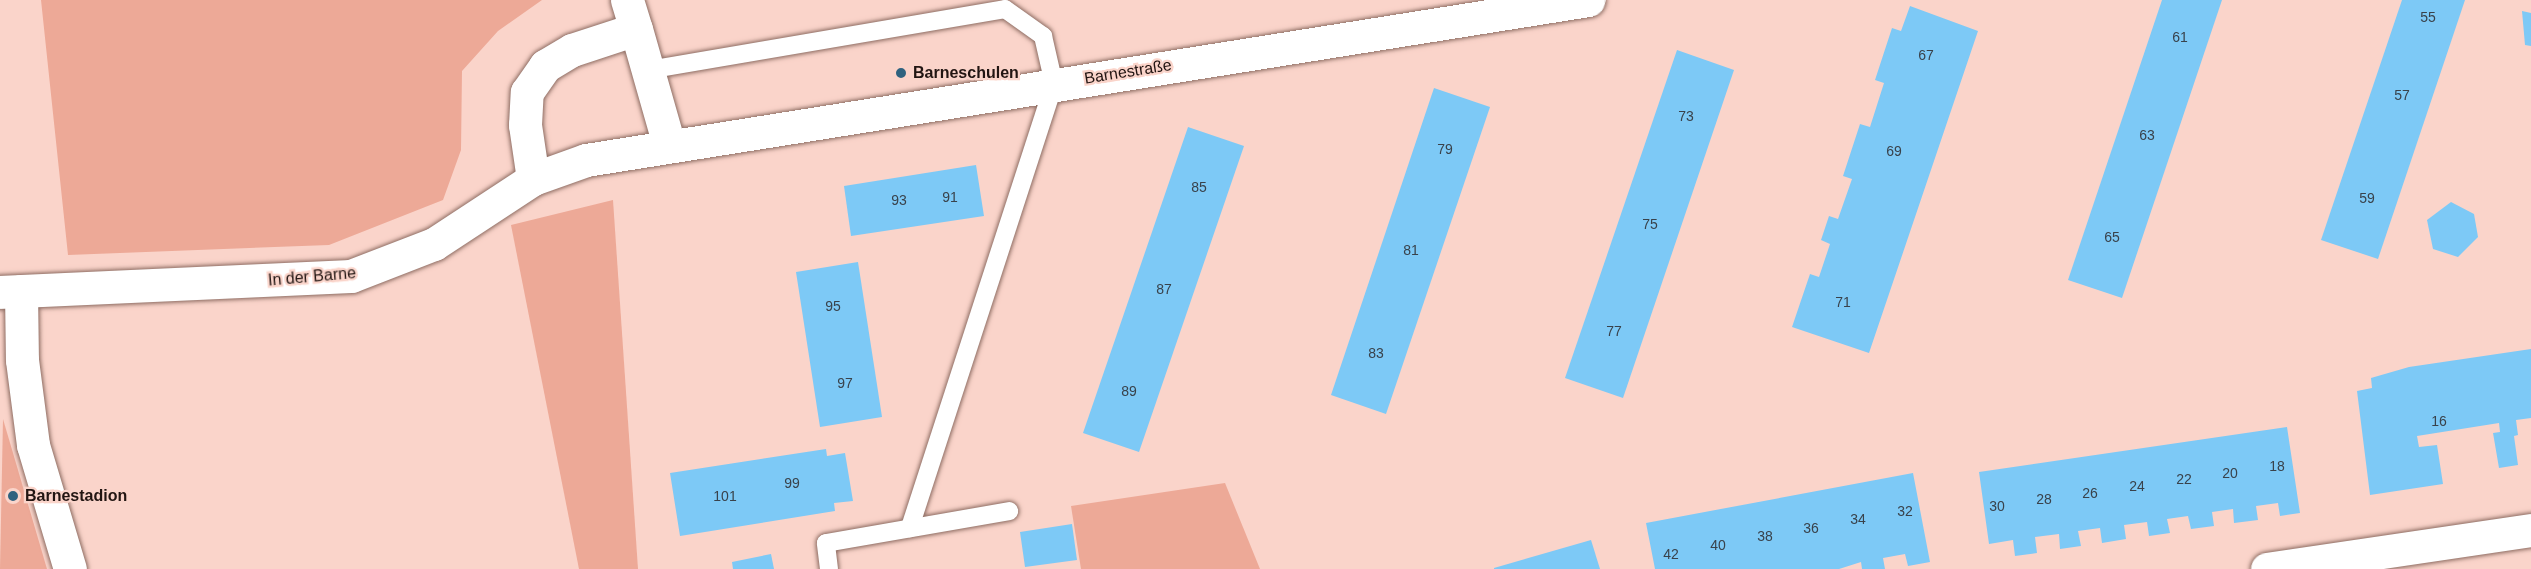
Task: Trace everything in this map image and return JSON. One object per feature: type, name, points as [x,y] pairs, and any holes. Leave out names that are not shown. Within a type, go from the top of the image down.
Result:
[{"type":"street","name":"Barnestraße","points":[[631,151],[1588,0]]},
{"type":"street","points":[[533,179],[525,125],[533,83],[545,66],[632,14],[669,145]]},
{"type":"street","name":"In der Barne","points":[[11,291],[351,276],[434,244],[533,179],[631,151]]},
{"type":"street","points":[[11,291],[33,445],[70,569]]},
{"type":"street","points":[[2267,569],[2531,530]]},
{"type":"lane","points":[[648,70],[1005,9],[1043,36],[1054,84],[910,528]]},
{"type":"lane","points":[[829,569],[826,543],[1010,511]]},
{"type":"shaded area","points":[[41,0],[542,0],[498,31],[462,71],[461,150],[443,200],[329,245],[68,255]]},
{"type":"shaded area","points":[[613,200],[638,569],[579,569],[511,225]]},
{"type":"shaded area","name":"Barnestadion","points":[[3,419],[47,569],[0,569]]},
{"type":"shaded area","points":[[1225,483],[1260,569],[1081,569],[1071,506]]},
{"type":"building","points":[[2162,0],[2222,0],[2122,298],[2068,280]]},
{"type":"building","points":[[2402,0],[2465,0],[2378,259],[2321,240]]},
{"type":"building","points":[[1910,6],[1978,31],[1869,353],[1792,327],[1810,274],[1819,277],[1830,244],[1821,240],[1829,216],[1838,219],[1852,179],[1843,176],[1860,124],[1870,127],[1884,83],[1875,80],[1892,28],[1901,31]]},
{"type":"building","points":[[2522,11],[2531,13],[2531,46],[2525,45]]},
{"type":"building","points":[[1677,50],[1734,70],[1623,398],[1565,378]]},
{"type":"building","points":[[1434,88],[1490,107],[1386,414],[1331,395]]},
{"type":"building","points":[[1188,127],[1244,146],[1139,452],[1083,433]]},
{"type":"building","points":[[976,165],[984,216],[851,236],[844,186]]},
{"type":"building","points":[[2451,202],[2474,214],[2478,237],[2458,257],[2433,249],[2427,220]]},
{"type":"building","points":[[858,262],[882,417],[820,427],[796,272]]},
{"type":"building","points":[[2531,349],[2531,418],[2516,420],[2518,435],[2514,436],[2518,465],[2499,468],[2493,433],[2500,432],[2499,423],[2417,436],[2419,447],[2437,445],[2443,484],[2370,495],[2357,391],[2372,388],[2371,378],[2409,367]]},
{"type":"building","points":[[2287,427],[2300,513],[2280,516],[2278,503],[2256,506],[2258,520],[2234,523],[2233,509],[2212,512],[2214,526],[2191,529],[2188,516],[2167,519],[2170,533],[2149,536],[2147,522],[2124,525],[2126,539],[2102,543],[2100,528],[2078,531],[2081,546],[2060,549],[2059,534],[2035,537],[2037,553],[2015,556],[2013,540],[1989,544],[1979,472]]},
{"type":"building","points":[[826,449],[827,456],[845,453],[853,501],[834,503],[835,511],[680,536],[670,473]]},
{"type":"building","points":[[1913,473],[1930,562],[1908,566],[1905,554],[1883,558],[1885,569],[1862,569],[1861,562],[1839,569],[1655,569],[1646,523]]},
{"type":"building","points":[[1072,524],[1077,560],[1025,567],[1020,532]]},
{"type":"building","points":[[1591,540],[1600,569],[1494,569],[1494,568]]},
{"type":"building","points":[[771,554],[774,569],[733,569],[732,562]]},
{"type":"place","name":"Barneschulen","points":[[901,73]]},
{"type":"place","name":"Barnestadion","points":[[13,496]]}]
